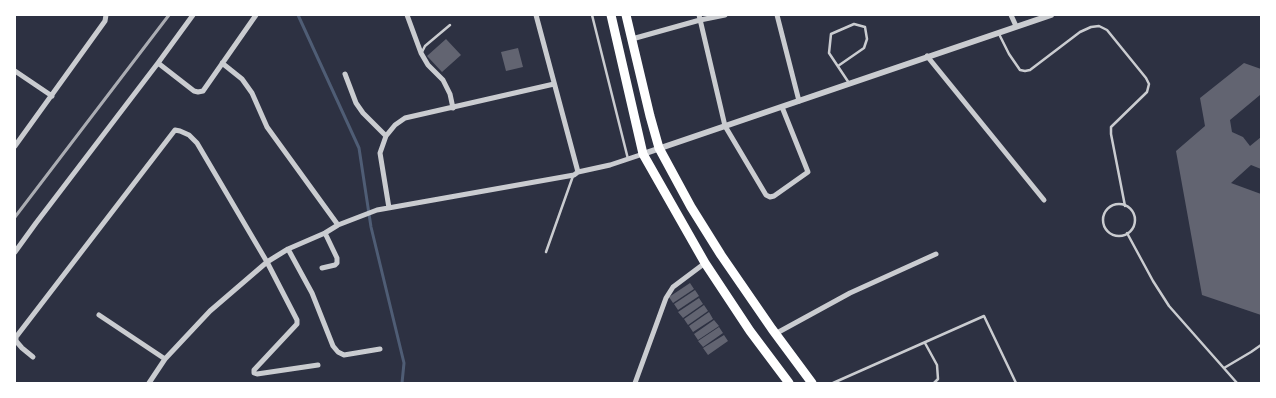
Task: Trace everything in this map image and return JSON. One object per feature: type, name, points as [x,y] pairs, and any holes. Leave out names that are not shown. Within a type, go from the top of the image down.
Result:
[{"type":"main road","points":[[611,15],[643,154],[705,263],[788,383]]},
{"type":"main road","points":[[626,15],[650,116],[660,148],[691,207],[721,255],[812,383]]},
{"type":"main road","points":[[615,31],[629,27]]},
{"type":"main road","points":[[757,340],[774,332]]},
{"type":"street","points":[[15,252],[193,15]]},
{"type":"street","points":[[158,63],[194,91],[203,91],[256,15]]},
{"type":"street","points":[[407,15],[421,53],[442,80],[450,94],[453,108]]},
{"type":"street","points":[[536,15],[576,173]]},
{"type":"street","points":[[632,39],[700,18],[725,15]]},
{"type":"street","points":[[777,15],[799,101]]},
{"type":"street","points":[[1011,15],[1016,26]]},
{"type":"street","points":[[149,383],[165,359],[210,311],[267,262],[288,249],[325,233],[338,225],[377,210],[610,165],[1051,15]]},
{"type":"street","points":[[15,146],[52,96],[105,18]]},
{"type":"street","points":[[700,18],[725,126],[766,195],[770,197],[808,172],[782,107]]},
{"type":"street","points":[[927,56],[1044,200]]},
{"type":"street","points":[[222,63],[242,79],[252,93],[267,127],[338,225]]},
{"type":"street","points":[[15,71],[52,96]]},
{"type":"street","points":[[345,74],[356,103],[363,113],[386,136]]},
{"type":"street","points":[[389,208],[380,153],[386,136],[396,124],[405,118],[554,84]]},
{"type":"street","points":[[33,357],[16,341],[16,337],[176,130],[189,135],[197,143],[267,262],[297,320],[297,324],[254,370],[254,373],[318,365]]},
{"type":"street","points":[[322,268],[337,263],[337,258],[325,233]]},
{"type":"street","points":[[288,249],[312,293],[333,346],[338,352],[344,355],[380,349]]},
{"type":"street","points":[[774,332],[850,293],[936,254]]},
{"type":"street","points":[[635,383],[666,298],[673,287],[705,263]]},
{"type":"street","points":[[100,314],[165,359]]},
{"type":"lane","points":[[592,15],[628,159]]},
{"type":"lane","points":[[838,66],[864,48],[867,39],[864,27],[854,24],[831,34],[829,53],[849,83]]},
{"type":"lane","points":[[421,53],[425,46],[450,25]]},
{"type":"lane","points":[[999,32],[1009,54],[1020,70],[1025,72],[1080,32],[1098,26],[1107,30],[1146,78],[1149,84],[1147,92],[1111,127],[1125,206]]},
{"type":"lane","points":[[546,252],[576,173]]},
{"type":"lane","points":[[1120,204],[1125,206],[1129,208],[1134,216],[1133,226],[1127,233],[1118,236],[1108,232],[1103,219],[1107,210],[1110,206],[1120,204]]},
{"type":"lane","points":[[1127,233],[1169,306],[1236,383]]},
{"type":"lane","points":[[833,383],[984,316],[1016,383]]},
{"type":"lane","points":[[925,343],[937,365],[938,379],[934,383]]},
{"type":"lane","points":[[1223,368],[1261,345]]},
{"type":"building","points":[[446,39],[461,55],[442,72],[427,56]]},
{"type":"building","points":[[518,48],[523,67],[506,71],[501,52]]},
{"type":"building","points":[[1244,63],[1261,69],[1261,96],[1230,120],[1232,132],[1243,137],[1250,146],[1261,137],[1261,169],[1251,165],[1231,183],[1261,194],[1261,315],[1202,295],[1176,151],[1205,126],[1200,98]]},
{"type":"building","points":[[690,283],[694,289],[673,303],[669,297]]},
{"type":"building","points":[[695,290],[699,296],[678,310],[674,304]]},
{"type":"building","points":[[699,298],[703,304],[683,318],[678,312]]},
{"type":"building","points":[[704,305],[708,311],[688,325],[684,319]]},
{"type":"building","points":[[709,312],[713,319],[693,332],[689,326]]},
{"type":"building","points":[[714,320],[719,326],[698,340],[694,334]]},
{"type":"building","points":[[719,327],[723,333],[703,347],[698,341]]},
{"type":"building","points":[[724,335],[728,341],[708,355],[703,348]]},
{"type":"waterway","points":[[298,15],[359,148],[371,227],[404,363],[402,383]]},
{"type":"railway","points":[[15,217],[169,15]]}]
